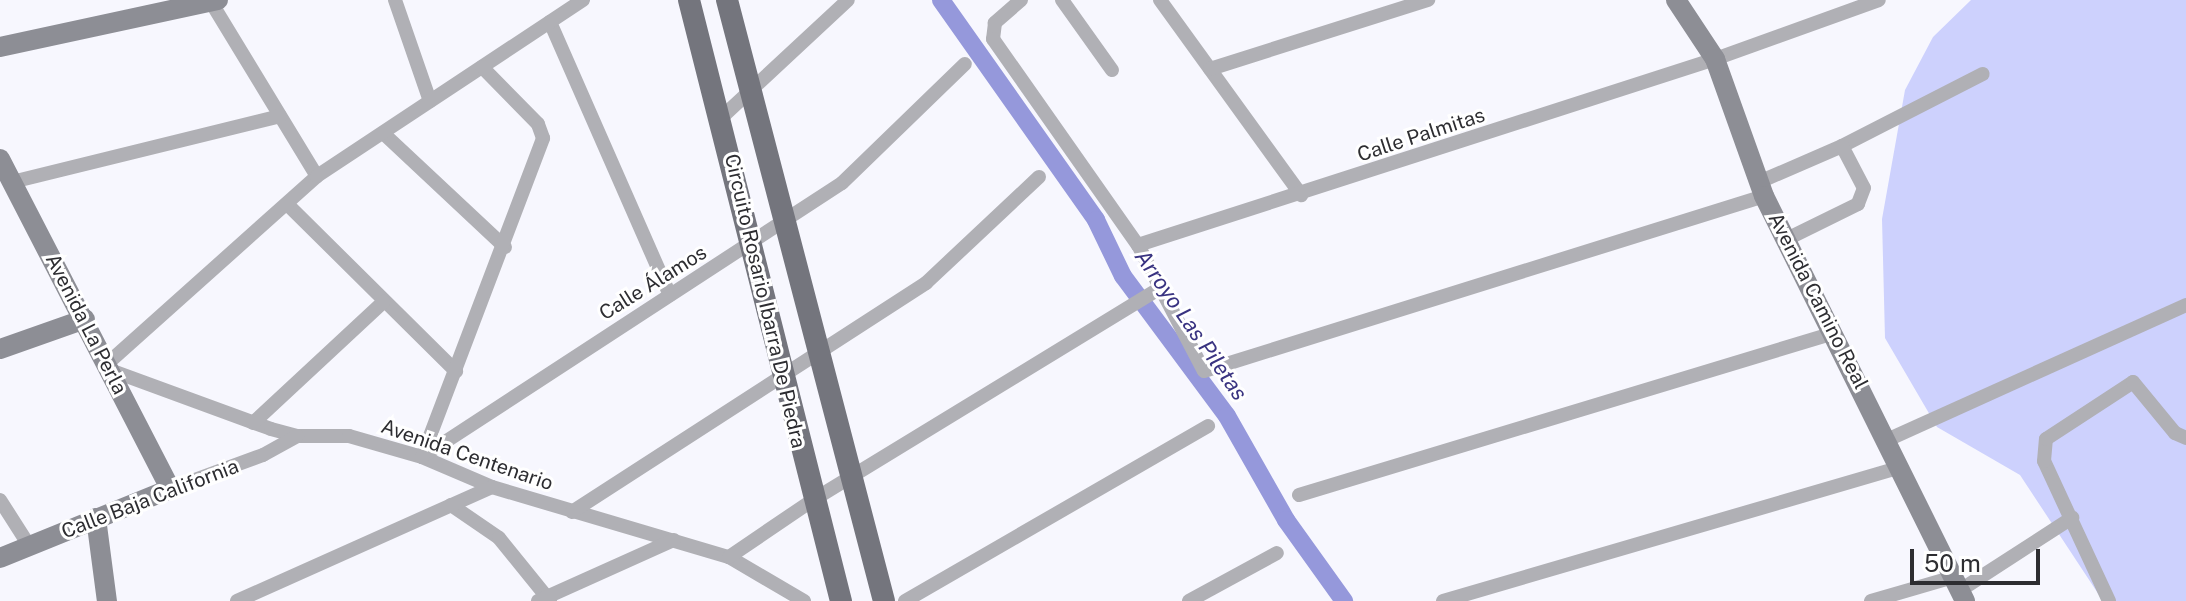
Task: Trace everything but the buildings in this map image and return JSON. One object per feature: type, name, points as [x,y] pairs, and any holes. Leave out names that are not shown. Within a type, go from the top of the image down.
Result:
[{"type":"main road","name":"Circuito Rosario Ibarra De Piedra","points":[[689,0],[841,601]]},
{"type":"main road","points":[[727,0],[884,601]]},
{"type":"street","points":[[395,0],[430,101]]},
{"type":"street","points":[[109,367],[317,176],[583,0]]},
{"type":"street","points":[[721,118],[848,0]]},
{"type":"street","points":[[1021,0],[991,32],[1138,245],[1154,293],[1204,371],[1762,189],[1983,74]]},
{"type":"street","points":[[1062,0],[1112,70]]},
{"type":"street","points":[[1160,0],[1301,195]]},
{"type":"street","points":[[1210,69],[1428,0]]},
{"type":"street","name":"Avenida Camino Real","points":[[1676,0],[1715,59],[1762,189],[1958,590]]},
{"type":"street","points":[[1824,0],[1830,15]]},
{"type":"street","name":"Calle Palmitas","points":[[1138,245],[1301,195],[1715,59],[1830,15],[1879,0]]},
{"type":"street","points":[[0,47],[165,6],[214,1],[317,176]]},
{"type":"street","points":[[550,22],[670,295]]},
{"type":"street","name":"Calle Álamos","points":[[422,457],[670,295],[751,246],[842,183],[965,64]]},
{"type":"street","points":[[422,457],[505,247],[543,138],[538,124],[482,67]]},
{"type":"street","points":[[12,182],[280,116]]},
{"type":"street","points":[[383,133],[505,247]]},
{"type":"street","points":[[1787,239],[1863,197],[1864,188],[1842,146]]},
{"type":"street","name":"Avenida La Perla","points":[[0,159],[170,489]]},
{"type":"street","points":[[572,512],[926,283],[1039,177]]},
{"type":"street","points":[[287,204],[456,371]]},
{"type":"street","points":[[729,557],[850,477],[1154,293]]},
{"type":"street","points":[[253,423],[383,302]]},
{"type":"street","points":[[1887,440],[2186,305]]},
{"type":"street","points":[[0,349],[85,319]]},
{"type":"street","points":[[1299,495],[1834,333]]},
{"type":"street","name":"Avenida Centenario","points":[[109,367],[253,423],[297,436],[349,436],[422,457],[492,487],[729,557],[804,601]]},
{"type":"street","points":[[2109,601],[2042,447],[2046,439],[2122,385],[2141,387],[2175,433],[2186,438]]},
{"type":"street","points":[[905,601],[1208,426]]},
{"type":"street","name":"Calle Baja California","points":[[0,558],[263,455],[297,436]]},
{"type":"street","points":[[1443,601],[1900,467]]},
{"type":"street","points":[[237,601],[492,487]]},
{"type":"street","points":[[0,500],[30,547]]},
{"type":"street","points":[[451,505],[499,538],[545,600],[674,540]]},
{"type":"street","points":[[96,518],[105,600]]},
{"type":"street","points":[[1871,601],[1958,590],[2072,518]]},
{"type":"street","points":[[1189,601],[1277,553]]},
{"type":"shaded area","points":[[1971,0],[2186,0],[2186,601],[2103,601],[2020,475],[1937,427],[1885,338],[1882,219],[1905,90],[1933,37]]},
{"type":"waterway","name":"Arroyo Las Piletas","points":[[941,0],[1096,220],[1123,276],[1227,416],[1286,520],[1344,601]]}]
